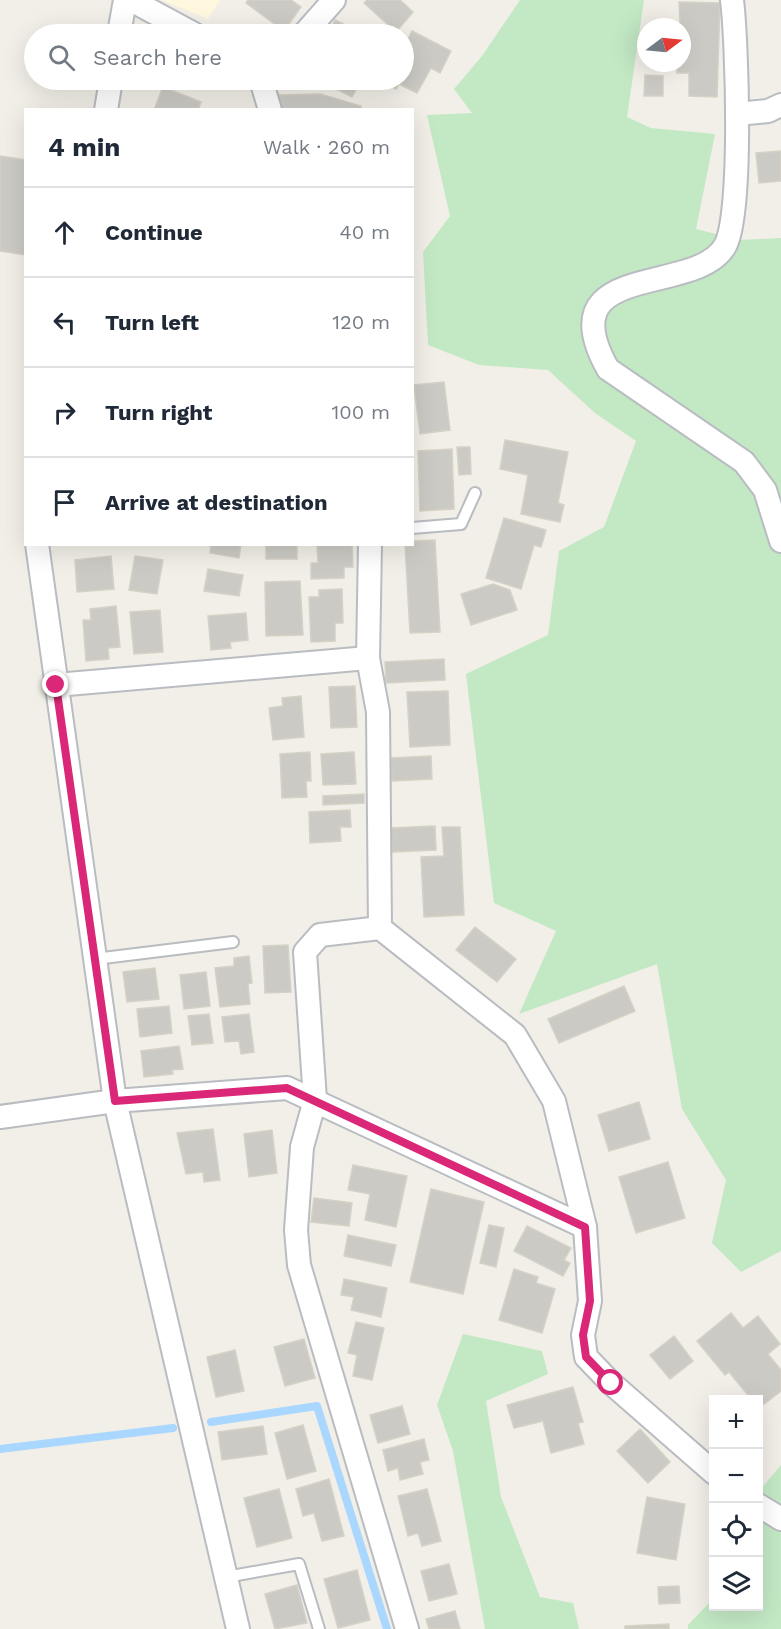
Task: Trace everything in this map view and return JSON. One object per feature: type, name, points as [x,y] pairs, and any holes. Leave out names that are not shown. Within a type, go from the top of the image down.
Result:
[{"type":"street","points":[[120,24],[124,0]]},
{"type":"street","points":[[131,0],[175,24]]},
{"type":"street","points":[[313,24],[334,0]]},
{"type":"street","points":[[732,0],[737,114],[733,222],[724,247],[705,263],[615,291],[599,306],[592,328],[595,346],[608,369],[744,462],[765,490],[781,541]]},
{"type":"street","points":[[106,108],[109,90]]},
{"type":"street","points":[[264,90],[269,108]]},
{"type":"street","points":[[737,114],[768,111],[781,105]]},
{"type":"street","points":[[37,546],[115,1101],[238,1629]]},
{"type":"street","points":[[370,546],[368,658],[378,712],[380,928]]},
{"type":"street","points":[[56,685],[368,658]]},
{"type":"street","points":[[407,1629],[299,1265],[296,1230],[302,1147],[315,1100],[305,951],[320,935],[380,928],[515,1035],[554,1101],[585,1227],[590,1301],[583,1335],[586,1357],[611,1383],[709,1469]]},
{"type":"street","points":[[0,1117],[115,1101],[287,1088],[585,1227]]},
{"type":"street","points":[[763,1508],[781,1520]]},
{"type":"lane","points":[[414,528],[461,524],[474,493]]},
{"type":"lane","points":[[95,959],[233,942]]},
{"type":"lane","points":[[226,1577],[299,1564],[319,1629]]},
{"type":"shaded area","points":[[162,0],[220,0],[208,19]]},
{"type":"green space","points":[[520,0],[644,0],[641,18],[637,18],[637,48],[627,117],[651,128],[715,134],[696,229],[740,240],[781,238],[781,1251],[741,1272],[712,1243],[726,1180],[682,1109],[657,964],[519,1014],[556,931],[494,903],[466,674],[548,635],[559,551],[604,527],[636,441],[595,413],[548,370],[479,365],[428,345],[423,252],[450,216],[427,115],[472,113],[454,89],[482,56]]},
{"type":"green space","points":[[463,1334],[542,1351],[548,1374],[486,1401],[501,1497],[540,1597],[573,1603],[579,1629],[485,1629],[453,1451],[437,1405]]},
{"type":"green space","points":[[781,1465],[781,1629],[688,1629],[688,1625],[709,1603],[709,1611],[763,1611],[763,1486]]},
{"type":"building","points":[[248,0],[291,0],[301,7],[289,24],[274,24],[246,3]]},
{"type":"building","points":[[367,0],[400,0],[413,12],[403,24],[387,24],[364,3]]},
{"type":"building","points":[[679,2],[720,3],[717,97],[689,96],[689,73],[677,73],[691,72],[691,18],[680,18]]},
{"type":"building","points":[[414,32],[451,51],[440,73],[431,68],[417,93],[411,90],[414,90]]},
{"type":"building","points":[[645,75],[663,76],[663,96],[644,96]]},
{"type":"building","points":[[162,90],[171,90],[201,102],[199,108],[155,108]]},
{"type":"building","points":[[338,90],[356,90],[352,97]]},
{"type":"building","points":[[320,94],[362,108],[282,108],[279,95]]},
{"type":"building","points":[[781,151],[781,181],[759,183],[756,153]]},
{"type":"building","points":[[0,156],[24,160],[24,255],[0,251]]},
{"type":"building","points":[[444,382],[450,430],[420,434],[414,385]]},
{"type":"building","points":[[505,440],[568,452],[558,503],[564,505],[560,522],[521,514],[528,475],[500,469]]},
{"type":"building","points":[[457,447],[470,447],[471,474],[459,475]]},
{"type":"building","points":[[452,449],[454,509],[420,511],[418,451]]},
{"type":"building","points":[[504,518],[546,530],[541,547],[534,545],[521,589],[486,578]]},
{"type":"building","points":[[435,540],[440,632],[410,633],[405,546],[414,546],[414,541]]},
{"type":"building","points":[[211,546],[241,546],[239,558],[210,553]]},
{"type":"building","points":[[266,546],[297,546],[297,559],[266,559]]},
{"type":"building","points":[[317,546],[352,546],[353,567],[344,567],[344,578],[311,579],[311,563],[318,563]]},
{"type":"building","points":[[111,556],[114,589],[77,592],[75,560]]},
{"type":"building","points":[[135,556],[163,560],[157,594],[129,590]]},
{"type":"building","points":[[208,569],[243,575],[239,596],[204,591]]},
{"type":"building","points":[[300,581],[303,635],[266,636],[265,582]]},
{"type":"building","points":[[493,584],[510,590],[517,610],[471,625],[461,594]]},
{"type":"building","points":[[342,589],[343,623],[335,623],[335,641],[311,642],[309,597],[319,597],[319,590]]},
{"type":"building","points":[[116,606],[120,647],[108,648],[109,659],[86,661],[83,620],[91,620],[90,609]]},
{"type":"building","points":[[160,610],[163,652],[134,654],[130,612]]},
{"type":"building","points":[[246,613],[248,640],[230,642],[231,648],[211,650],[208,616]]},
{"type":"building","points":[[444,659],[445,680],[386,683],[385,662]]},
{"type":"building","points":[[355,686],[357,727],[331,728],[329,687]]},
{"type":"building","points":[[448,691],[450,745],[410,747],[407,692]]},
{"type":"building","points":[[301,696],[304,737],[273,740],[269,708],[283,706],[282,698]]},
{"type":"building","points":[[310,752],[311,781],[306,781],[307,797],[282,798],[280,754]]},
{"type":"building","points":[[354,752],[356,784],[323,785],[321,754]]},
{"type":"building","points":[[431,756],[432,779],[392,781],[391,758]]},
{"type":"building","points":[[364,794],[364,803],[323,805],[323,796]]},
{"type":"building","points":[[350,810],[351,827],[340,827],[341,841],[310,843],[309,812]]},
{"type":"building","points":[[435,826],[436,850],[392,852],[391,828]]},
{"type":"building","points":[[442,827],[460,827],[464,915],[424,917],[421,857],[444,856]]},
{"type":"building","points":[[475,927],[516,959],[497,982],[456,950]]},
{"type":"building","points":[[288,945],[291,992],[265,993],[263,946]]},
{"type":"building","points":[[249,956],[252,983],[248,984],[250,1004],[220,1007],[215,968],[234,966],[234,958]]},
{"type":"building","points":[[155,968],[159,999],[127,1002],[123,972]]},
{"type":"building","points":[[206,972],[210,1006],[184,1009],[180,975]]},
{"type":"building","points":[[624,986],[635,1011],[559,1043],[548,1019]]},
{"type":"building","points":[[169,1006],[172,1033],[140,1037],[137,1009]]},
{"type":"building","points":[[209,1014],[213,1043],[192,1045],[188,1016]]},
{"type":"building","points":[[249,1014],[254,1052],[241,1054],[239,1041],[225,1042],[222,1017]]},
{"type":"building","points":[[179,1046],[183,1069],[172,1070],[173,1074],[144,1077],[141,1051]]},
{"type":"building","points":[[639,1102],[650,1139],[609,1151],[598,1115]]},
{"type":"building","points":[[213,1129],[220,1180],[204,1182],[203,1172],[186,1174],[177,1133]]},
{"type":"building","points":[[272,1130],[277,1173],[249,1177],[244,1134]]},
{"type":"building","points":[[668,1162],[685,1218],[636,1233],[619,1177]]},
{"type":"building","points":[[353,1165],[407,1176],[396,1227],[365,1220],[370,1194],[348,1190]]},
{"type":"building","points":[[431,1189],[484,1202],[463,1294],[410,1282]]},
{"type":"building","points":[[314,1198],[352,1203],[349,1226],[311,1222]]},
{"type":"building","points":[[489,1225],[504,1228],[496,1267],[480,1263]]},
{"type":"building","points":[[527,1226],[571,1248],[564,1260],[570,1263],[563,1276],[514,1251]]},
{"type":"building","points":[[348,1235],[396,1245],[391,1266],[344,1256]]},
{"type":"building","points":[[514,1269],[538,1277],[536,1283],[555,1289],[542,1333],[499,1320]]},
{"type":"building","points":[[344,1279],[387,1288],[381,1317],[351,1310],[354,1297],[341,1295]]},
{"type":"building","points":[[731,1313],[743,1328],[758,1316],[780,1344],[768,1354],[781,1370],[781,1391],[763,1405],[763,1395],[748,1395],[729,1372],[725,1375],[697,1341]]},
{"type":"building","points":[[356,1322],[384,1328],[372,1380],[353,1376],[357,1355],[348,1353]]},
{"type":"building","points":[[674,1336],[693,1361],[670,1379],[650,1355]]},
{"type":"building","points":[[304,1339],[315,1378],[285,1386],[274,1347]]},
{"type":"building","points":[[235,1350],[244,1391],[216,1397],[207,1357]]},
{"type":"building","points":[[573,1387],[583,1422],[578,1423],[584,1444],[551,1453],[543,1421],[514,1428],[507,1405]]},
{"type":"building","points":[[402,1406],[410,1434],[378,1443],[370,1415]]},
{"type":"building","points":[[303,1425],[316,1471],[287,1479],[275,1433]]},
{"type":"building","points":[[263,1426],[267,1454],[222,1460],[218,1432]]},
{"type":"building","points":[[640,1429],[670,1462],[648,1483],[617,1451]]},
{"type":"building","points":[[424,1439],[429,1460],[420,1462],[423,1474],[400,1480],[398,1468],[388,1471],[383,1450]]},
{"type":"building","points":[[329,1479],[344,1536],[322,1541],[314,1513],[303,1516],[296,1489]]},
{"type":"building","points":[[279,1489],[292,1538],[257,1547],[244,1498]]},
{"type":"building","points":[[427,1489],[441,1541],[422,1546],[418,1533],[408,1536],[398,1496]]},
{"type":"building","points":[[647,1497],[685,1504],[676,1560],[637,1553]]},
{"type":"building","points":[[449,1564],[457,1594],[429,1601],[421,1571]]},
{"type":"building","points":[[357,1570],[370,1620],[338,1628],[324,1579]]},
{"type":"building","points":[[297,1585],[307,1623],[275,1629],[265,1594]]},
{"type":"building","points":[[679,1586],[680,1603],[659,1604],[658,1587]]},
{"type":"building","points":[[455,1611],[460,1629],[429,1629],[426,1619]]},
{"type":"building","points":[[669,1624],[669,1629],[625,1629],[625,1626]]},
{"type":"waterway","points":[[211,1422],[317,1406],[387,1629]]},
{"type":"waterway","points":[[0,1449],[173,1428]]},
{"type":"route","points":[[56,685],[115,1101],[287,1088],[585,1227],[590,1301],[583,1335],[586,1357],[611,1383]]}]
